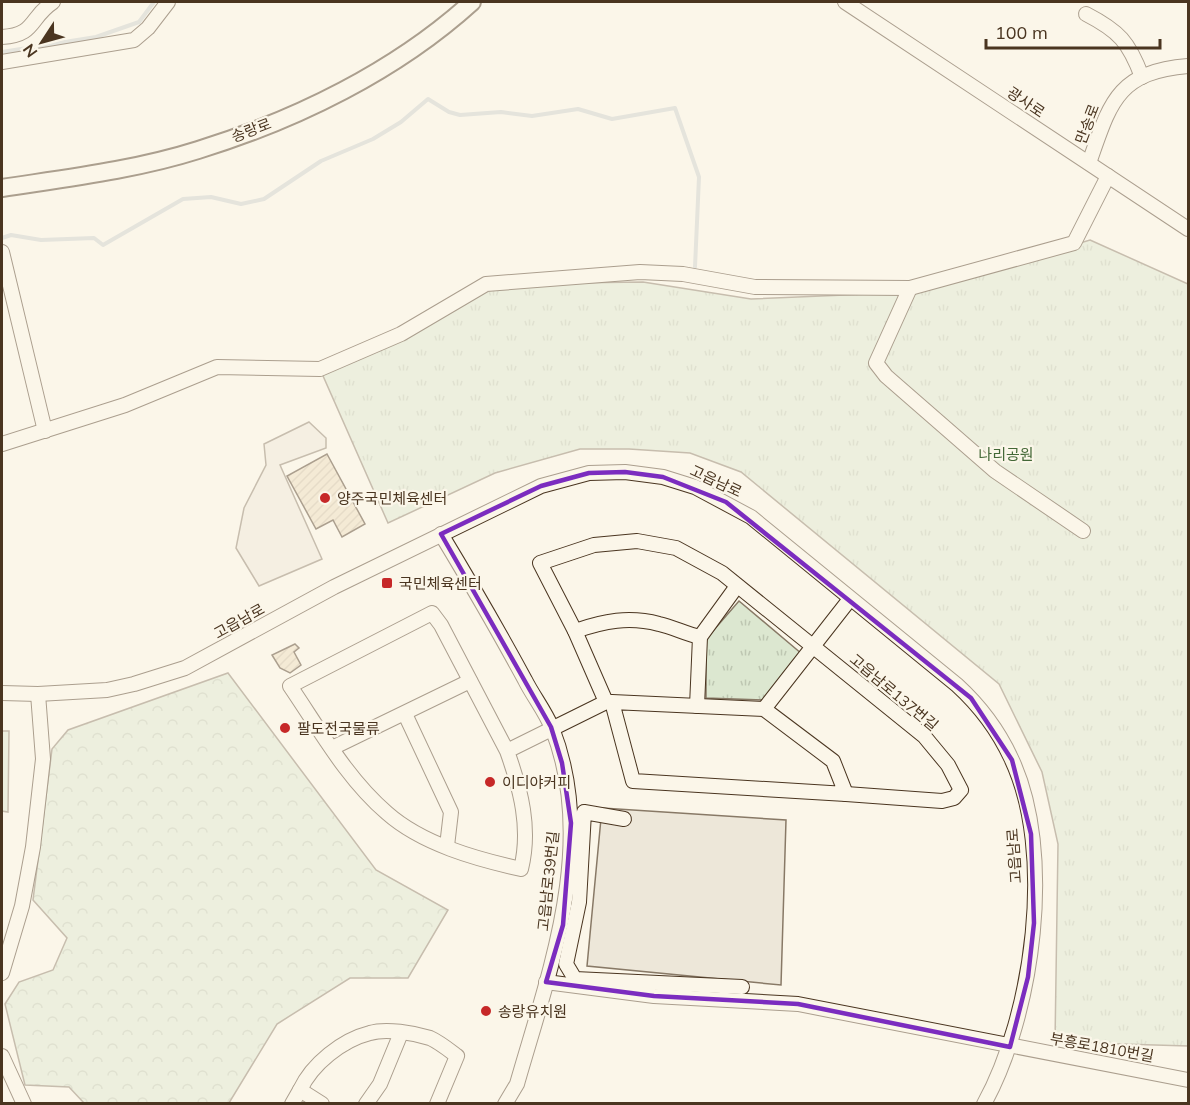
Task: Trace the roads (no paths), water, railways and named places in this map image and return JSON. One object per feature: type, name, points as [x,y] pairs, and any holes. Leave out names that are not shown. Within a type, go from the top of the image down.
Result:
[{"type":"main road","name":"송랑로","points":[[2,188],[73,177],[196,151],[262,128],[375,72],[422,41],[472,2]]},
{"type":"street","points":[[2,38],[20,36],[31,26],[42,9],[53,2]]},
{"type":"street","points":[[2,62],[134,40],[148,28],[168,2]]},
{"type":"street","name":"광사로","points":[[845,2],[1188,229]]},
{"type":"street","points":[[1086,14],[1112,27],[1124,39],[1142,77]]},
{"type":"street","name":"만송로","points":[[1089,163],[1108,110],[1122,89],[1142,77],[1186,64]]},
{"type":"street","points":[[2,444],[125,405],[217,367],[320,369],[401,334],[486,284],[640,272],[683,274],[755,287],[910,288],[1074,243],[1108,176]]},
{"type":"street","points":[[2,252],[45,431]]},
{"type":"street","points":[[910,288],[876,363],[886,376],[994,471],[1083,531]]},
{"type":"street","name":"고읍남로","points":[[2,693],[38,694],[107,690],[185,668],[441,534],[542,486],[589,473],[625,472],[663,477],[695,487],[751,517],[971,698],[994,728],[1012,759],[1031,834],[1034,922],[1028,977],[1010,1047],[984,1104]]},
{"type":"street","name":"고읍남로39번길","points":[[441,534],[492,619],[551,727],[562,763],[571,823],[562,925],[517,1084],[505,1104]]},
{"type":"street","name":"고읍남로137번길","points":[[637,542],[676,548],[722,573],[924,736],[948,765],[961,790],[954,798],[942,801],[633,781],[609,702],[575,631],[540,563],[594,545],[637,542]]},
{"type":"street","points":[[697,706],[700,637],[737,586]]},
{"type":"street","points":[[764,709],[850,599]]},
{"type":"street","name":"고읍남로39번길","points":[[432,613],[441,625],[507,752],[521,790],[525,827],[525,855],[521,870],[492,863],[447,846],[414,831],[388,815],[359,785],[332,748],[290,686],[432,613]]},
{"type":"street","points":[[575,631],[605,621],[636,619],[661,624],[700,637]]},
{"type":"street","points":[[332,748],[470,681]]},
{"type":"street","points":[[2,973],[21,906],[33,847],[43,759],[38,694]]},
{"type":"street","points":[[507,752],[551,727],[609,702],[764,709],[833,761],[846,794]]},
{"type":"street","points":[[405,714],[451,812],[447,846]]},
{"type":"street","points":[[624,819],[584,812],[579,902],[566,964],[574,979],[742,987]]},
{"type":"street","name":"부흥로1810번길","points":[[546,982],[654,996],[798,1004],[1188,1080]]},
{"type":"street","points":[[292,1104],[320,1062],[344,1045],[371,1032],[401,1033],[430,1039],[458,1056],[437,1104]]},
{"type":"street","points":[[366,1104],[380,1084],[401,1033]]},
{"type":"street","points":[[2,1056],[24,1104]]},
{"type":"street","points":[[300,1090],[322,1104]]},
{"type":"waterway","points":[[2,52],[96,37],[139,22],[154,2]]},
{"type":"waterway","points":[[2,238],[11,235],[41,240],[94,238],[103,245],[183,199],[211,197],[241,204],[264,199],[321,161],[373,139],[401,122],[428,99],[449,112],[460,115],[501,112],[532,116],[578,109],[612,119],[675,108],[699,177],[695,267]]},
{"type":"place","name":"양주국민체육센터","points":[[325,498]]},
{"type":"place","name":"국민체육센터","points":[[387,583]]},
{"type":"place","name":"팔도전국물류","points":[[285,728]]},
{"type":"place","name":"이디야커피","points":[[490,782]]},
{"type":"place","name":"송랑유치원","points":[[486,1011]]},
{"type":"park label","name":"나리공원","points":[[1006,454]]}]
